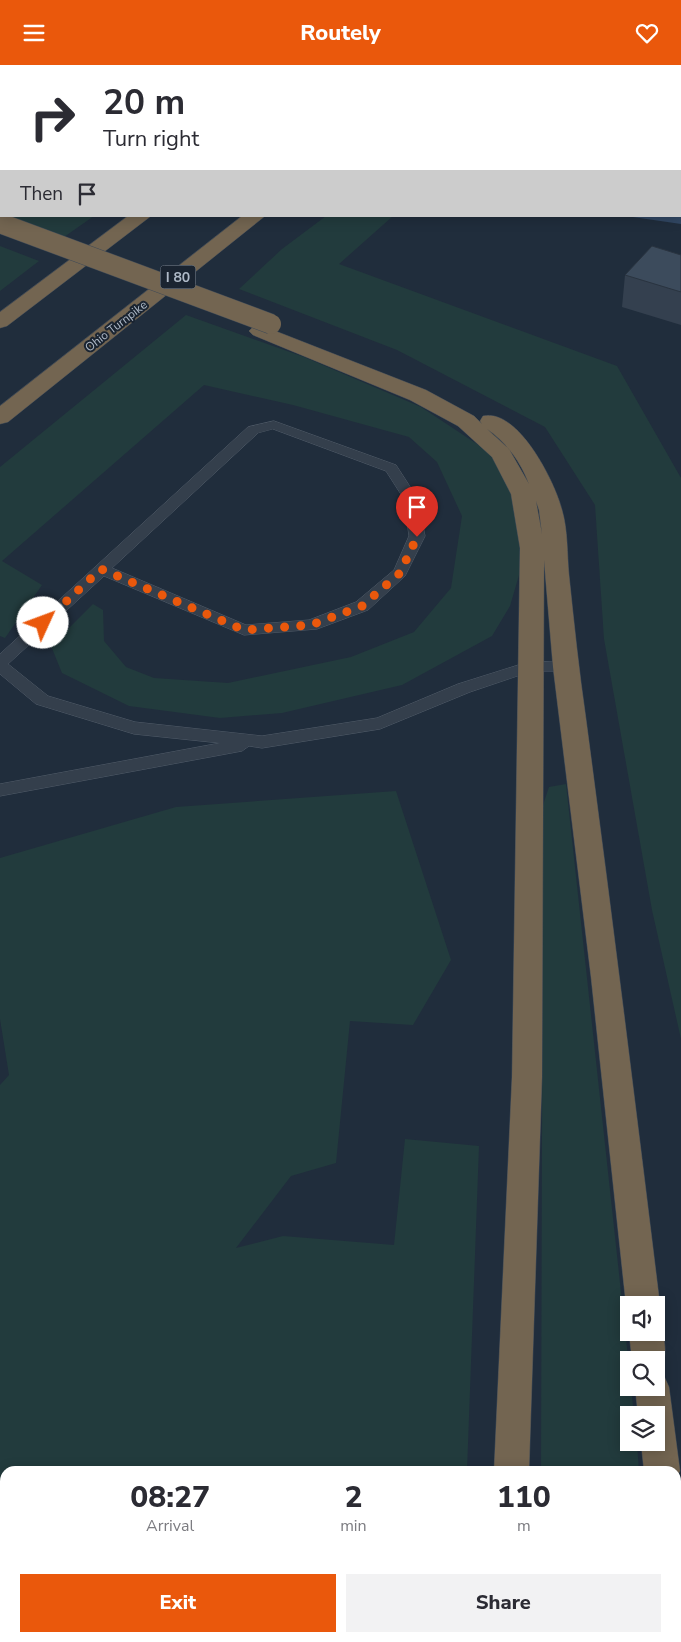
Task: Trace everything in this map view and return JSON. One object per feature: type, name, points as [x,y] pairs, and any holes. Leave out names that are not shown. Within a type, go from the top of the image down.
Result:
[{"type":"highway","points":[[0,322],[140,217]]},
{"type":"highway","name":"Ohio Turnpike","points":[[0,417],[254,217]]},
{"type":"highway","points":[[0,223],[265,327],[418,395],[466,421],[501,454],[523,494],[532,548],[527,1077],[512,1466]]},
{"type":"highway","points":[[0,234],[410,377],[465,403],[507,433],[523,451],[536,473],[551,510],[566,667],[606,977],[642,1296]]},
{"type":"highway","points":[[660,1451],[661,1466]]},
{"type":"lane","points":[[101,569],[244,630],[311,625],[362,606],[400,573],[417,537],[411,499],[391,468],[274,425],[253,430],[101,569],[0,664],[42,700],[134,728],[262,742]]},
{"type":"lane","points":[[0,790],[262,742],[380,723],[464,688],[531,666],[566,667]]},
{"type":"green space","points":[[12,217],[93,217],[64,237]]},
{"type":"green space","points":[[325,217],[392,217],[339,264],[617,366],[681,478],[681,1039],[652,910],[604,639],[595,505],[545,427],[397,350],[239,289],[282,249]]},
{"type":"green space","points":[[0,246],[39,261],[0,291]]},
{"type":"green space","points":[[186,315],[304,357],[421,407],[489,452],[515,497],[522,565],[510,606],[492,636],[402,685],[282,713],[220,718],[129,706],[62,673],[51,646],[93,604],[103,610],[104,641],[126,667],[154,678],[228,683],[351,657],[414,632],[451,588],[462,516],[437,462],[409,437],[293,405],[204,385],[2,561],[42,585],[5,638],[0,636],[0,467]]},
{"type":"green space","points":[[566,784],[621,1296],[620,1341],[626,1341],[627,1351],[620,1351],[620,1396],[632,1396],[633,1406],[620,1406],[620,1451],[638,1451],[639,1466],[541,1466],[543,805],[549,787]]},
{"type":"green space","points":[[396,791],[451,960],[413,1025],[350,1021],[336,1163],[291,1176],[236,1248],[283,1236],[394,1245],[405,1139],[479,1146],[467,1466],[0,1466],[0,1085],[9,1075],[0,1019],[0,858],[176,807]]},
{"type":"water","points":[[633,217],[681,217],[681,224]]},
{"type":"building","points":[[652,246],[681,255],[681,292],[625,275]]},
{"type":"route","points":[[43,623],[101,569],[244,630],[311,625],[362,606],[400,573],[417,537]]}]
